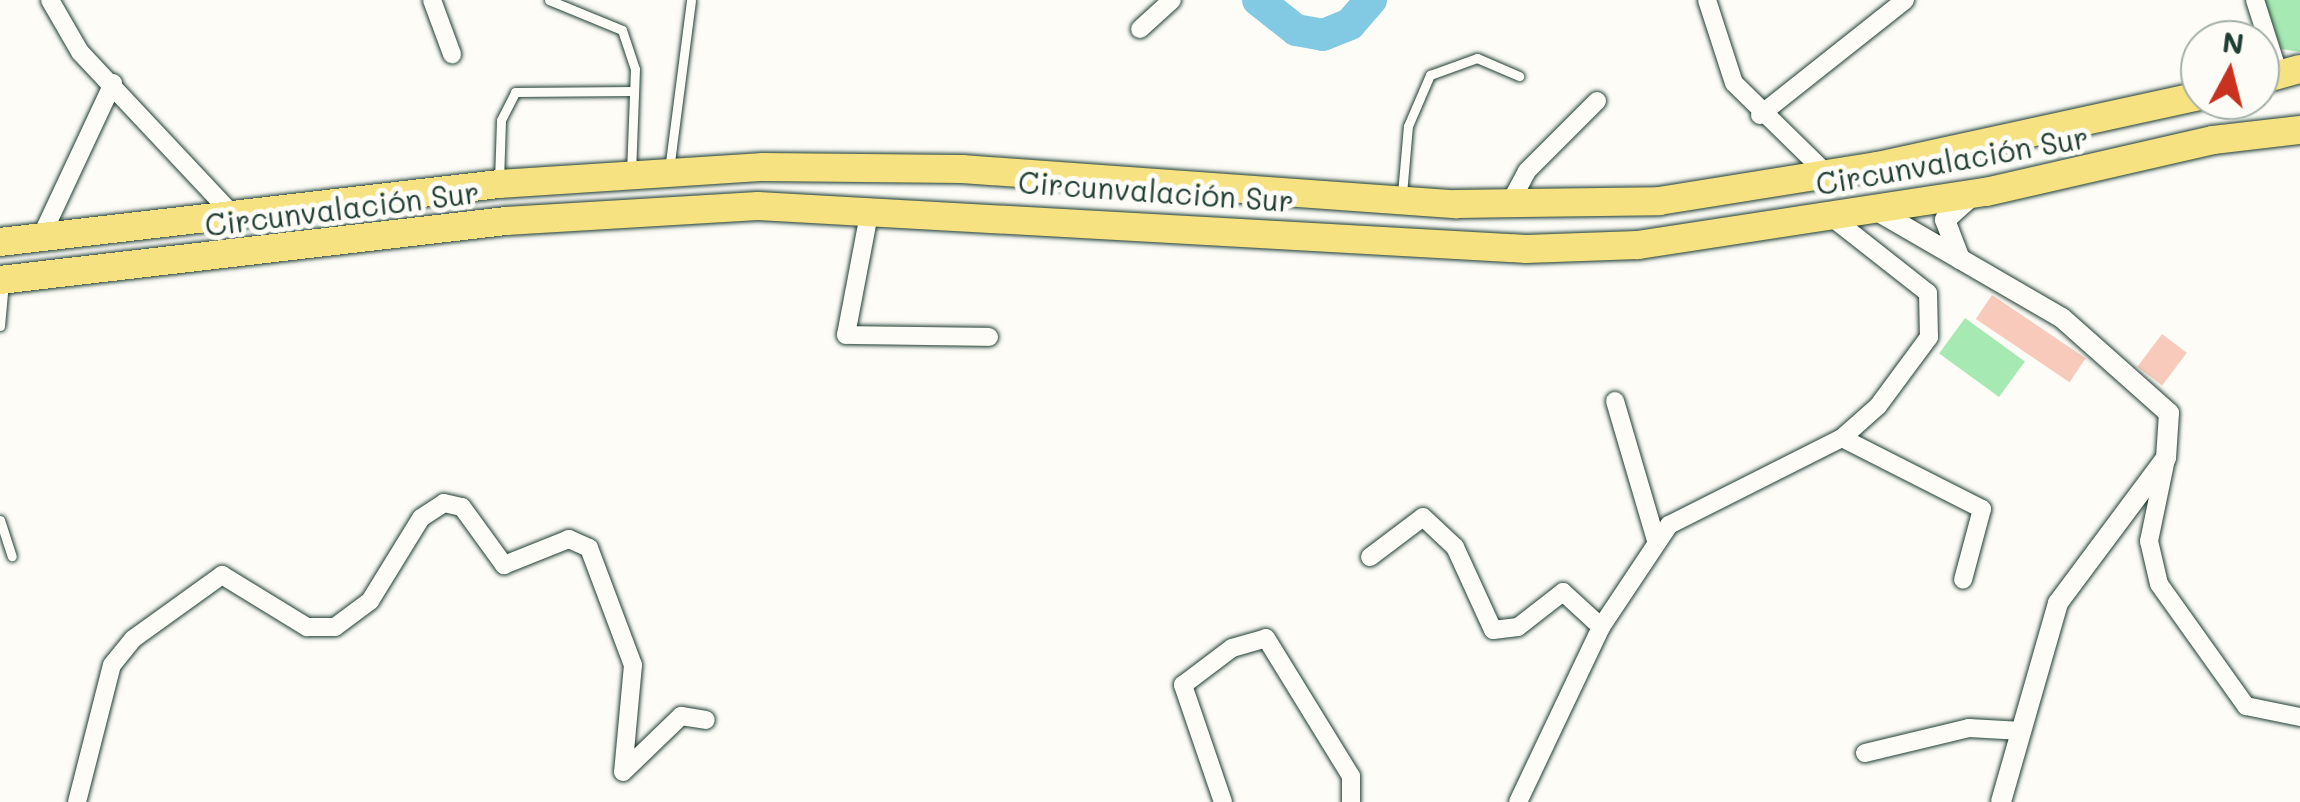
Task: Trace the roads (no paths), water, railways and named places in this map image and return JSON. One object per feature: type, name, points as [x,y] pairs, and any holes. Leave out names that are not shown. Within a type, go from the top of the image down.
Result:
[{"type":"highway","name":"Circunvalación Sur","points":[[0,242],[499,184],[669,173],[962,169],[1401,202],[1659,201],[1828,176],[2180,100]]},
{"type":"highway","name":"Circunvalación Sur","points":[[2,280],[506,222],[870,208],[1526,248],[1638,245],[1986,192],[2213,140],[2300,130]]},
{"type":"street","points":[[50,0],[54,19],[231,213]]},
{"type":"street","points":[[432,0],[452,54]]},
{"type":"street","points":[[1140,29],[1172,0]]},
{"type":"street","points":[[1707,0],[1734,82],[1760,115],[1828,176]]},
{"type":"street","points":[[1760,115],[1904,0]]},
{"type":"street","points":[[41,237],[113,83]]},
{"type":"street","points":[[1510,204],[1527,171],[1597,102]]},
{"type":"street","points":[[1961,260],[1946,230],[1948,210],[1986,192]]},
{"type":"street","points":[[870,208],[846,335],[989,337]]},
{"type":"street","points":[[1874,209],[2062,318],[2155,392],[2169,412],[2166,458],[2149,541],[2159,584],[2246,706],[2300,717]]},
{"type":"street","points":[[1518,802],[1600,627],[1656,540],[1682,515],[1842,438],[1910,369],[1933,313],[1910,271],[1829,215]]},
{"type":"street","points":[[1615,400],[1656,540]]},
{"type":"street","points":[[1842,438],[1982,509],[1963,580]]},
{"type":"street","points":[[2000,802],[2058,603],[2166,458]]},
{"type":"street","points":[[76,802],[112,665],[133,639],[222,575],[307,627],[335,627],[370,601],[421,518],[444,503],[462,507],[504,565],[569,538],[589,548],[633,666],[623,772],[681,716],[706,720]]},
{"type":"street","points":[[1370,557],[1422,518],[1454,546],[1493,630],[1518,627],[1563,592],[1600,627]]},
{"type":"street","points":[[1223,802],[1183,686],[1232,648],[1266,638],[1351,776],[1351,802]]},
{"type":"street","points":[[1866,753],[1969,728],[2022,731]]},
{"type":"lane","points":[[549,0],[622,30],[634,91],[631,175]]},
{"type":"lane","points":[[669,173],[692,0]]},
{"type":"lane","points":[[1401,202],[1408,126],[1430,75],[1476,58],[1519,76]]},
{"type":"lane","points":[[499,184],[501,120],[515,92],[634,91]]},
{"type":"lane","points":[[0,326],[2,280]]},
{"type":"lane","points":[[0,520],[12,556]]},
{"type":"waterway","points":[[1258,0],[1296,30],[1323,35],[1350,24],[1371,0]]}]
